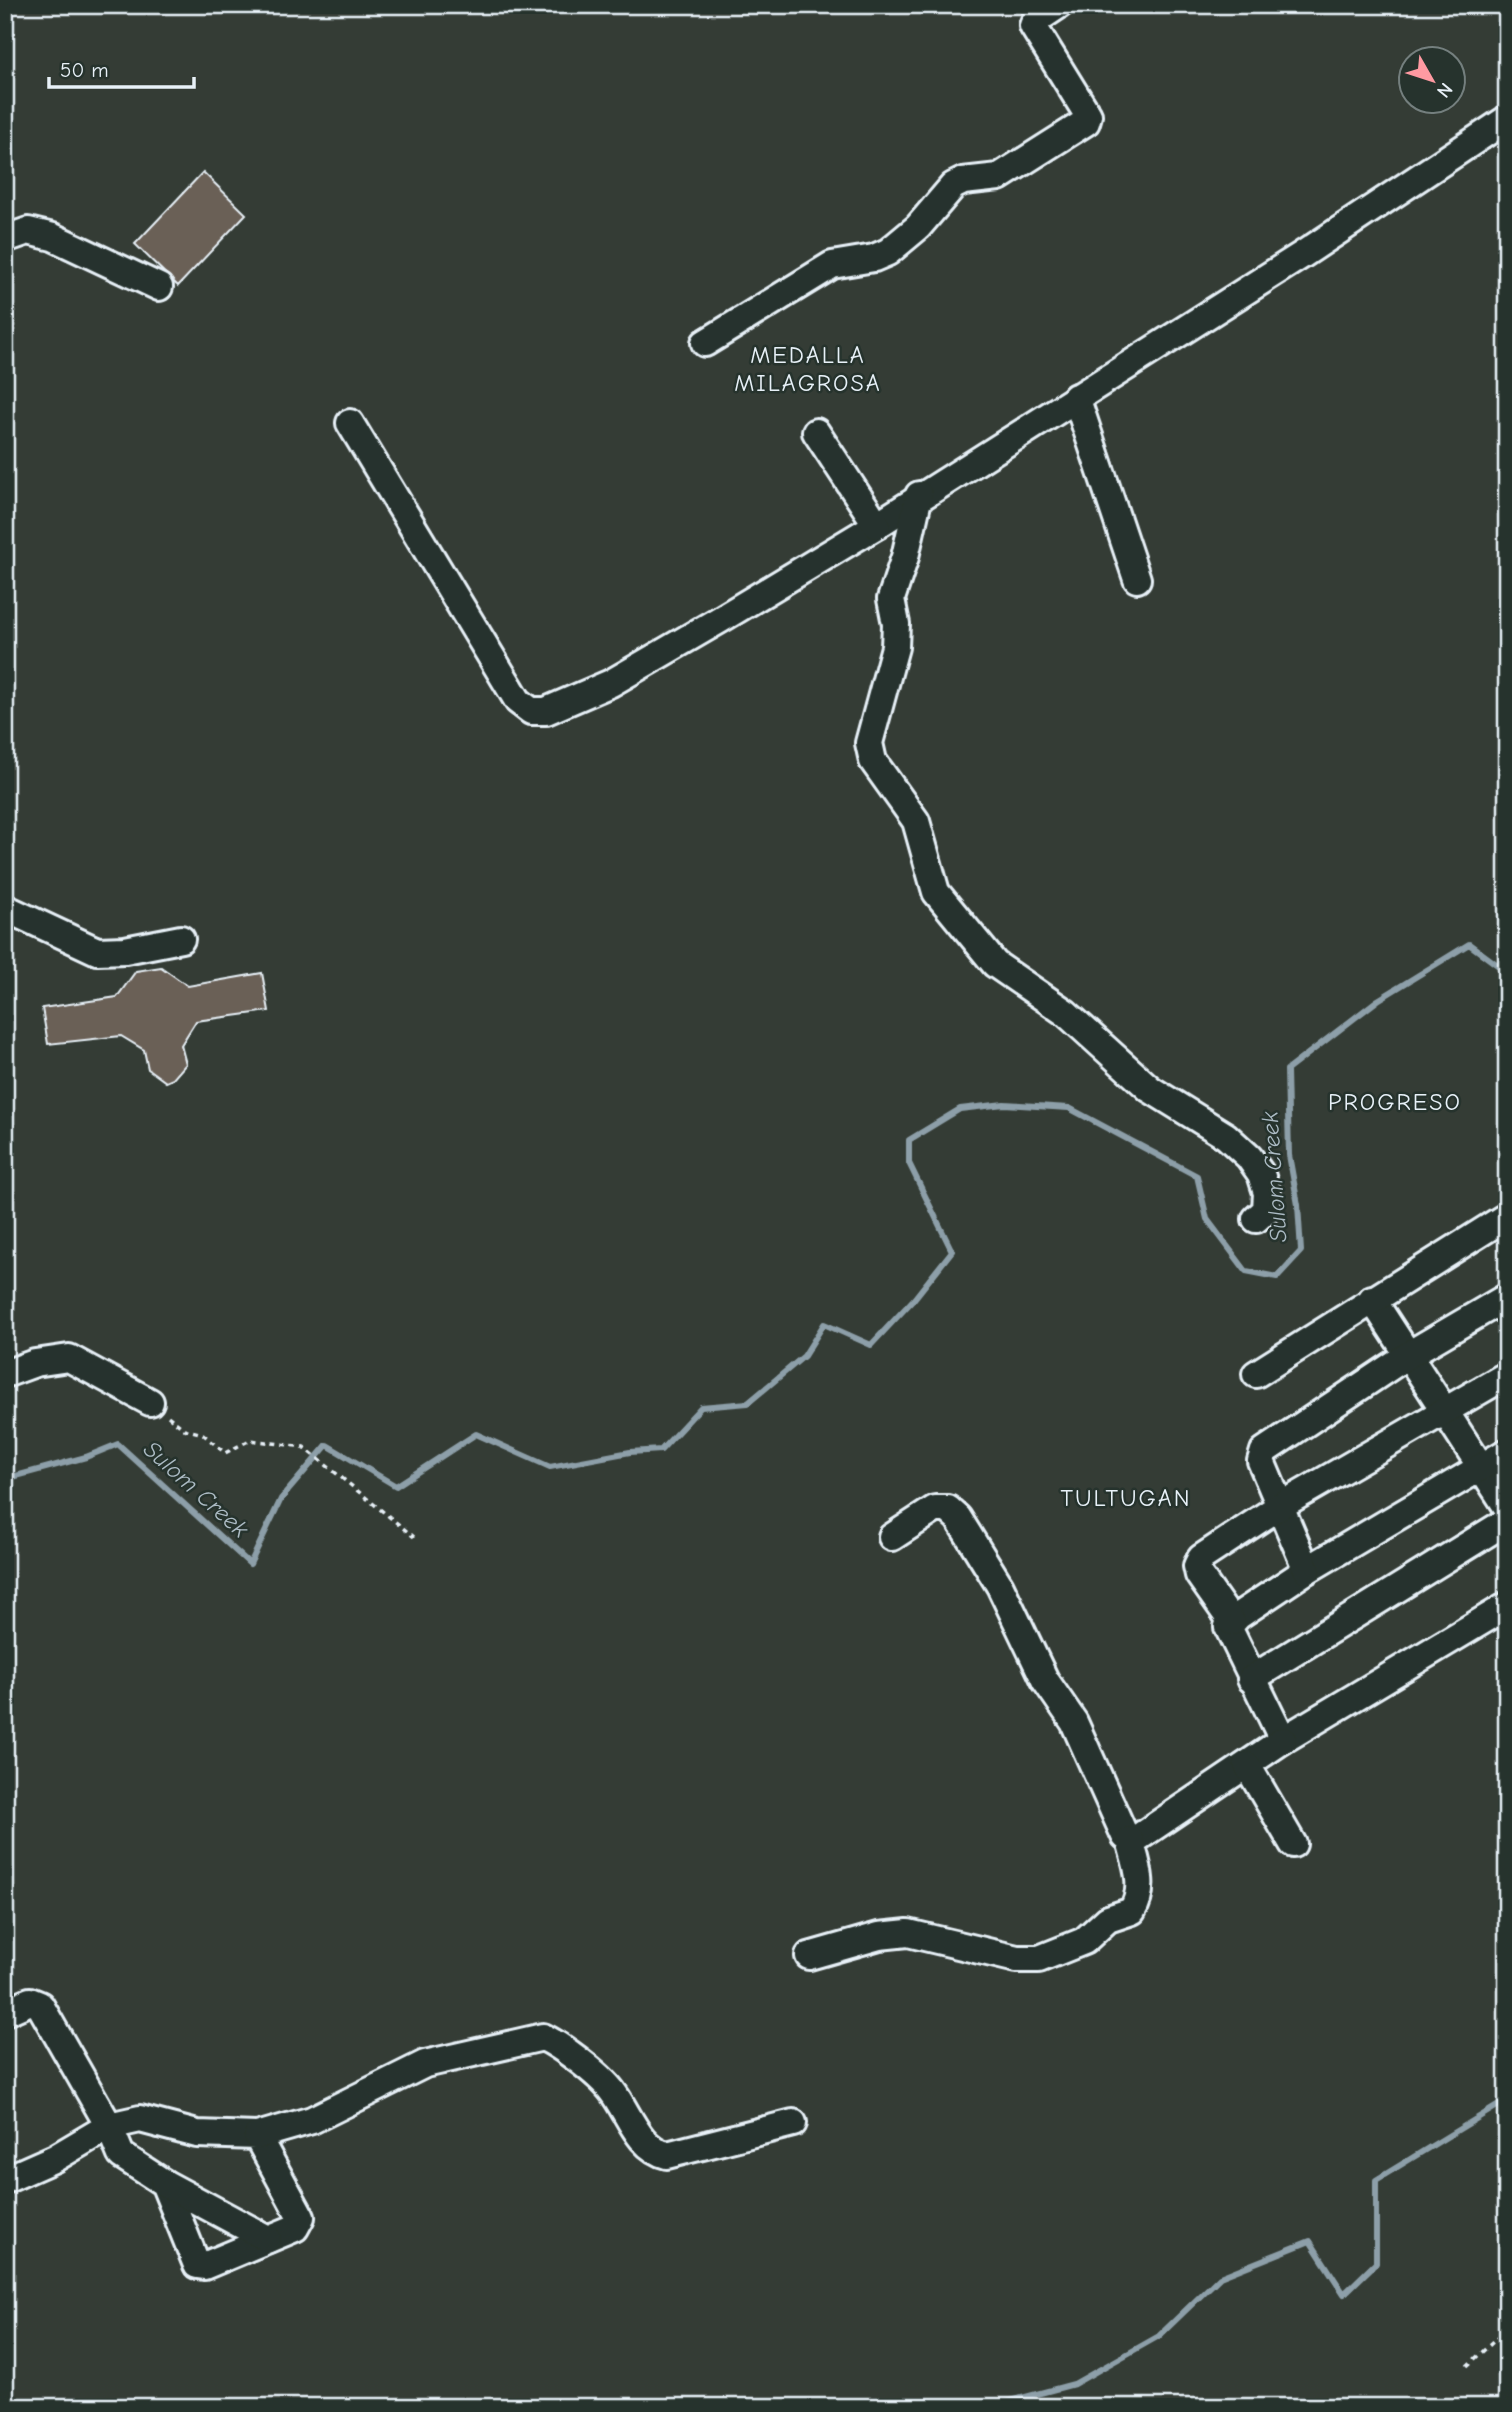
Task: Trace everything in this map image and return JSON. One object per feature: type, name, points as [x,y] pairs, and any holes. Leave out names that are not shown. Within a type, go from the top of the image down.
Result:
[{"type":"street","points":[[705,343],[832,265],[874,258],[888,252],[918,227],[953,186],[963,181],[999,177],[1086,122],[1088,115],[1033,26],[1035,21],[1059,5]]},
{"type":"street","points":[[350,423],[518,701],[531,711],[546,711],[611,683],[877,525],[919,495],[1301,256],[1507,119]]},
{"type":"street","points":[[5,239],[28,231],[52,236],[159,287]]},
{"type":"street","points":[[1076,397],[1137,579]]},
{"type":"street","points":[[816,432],[877,525]]},
{"type":"street","points":[[919,495],[908,546],[891,600],[896,624],[895,647],[869,743],[873,761],[916,821],[936,892],[967,933],[995,964],[1066,1013],[1150,1089],[1226,1136],[1249,1157],[1261,1174],[1267,1193],[1266,1210],[1256,1219]]},
{"type":"street","points":[[5,908],[97,951],[125,950],[181,939]]},
{"type":"street","points":[[1256,1374],[1371,1299],[1507,1216]]},
{"type":"street","points":[[1307,1570],[1261,1461],[1264,1451],[1408,1355],[1507,1297]]},
{"type":"street","points":[[1371,1299],[1507,1507]]},
{"type":"street","points":[[5,1374],[35,1363],[69,1358],[150,1402]]},
{"type":"street","points":[[1232,1622],[1199,1575],[1197,1566],[1201,1558],[1280,1506],[1507,1375]]},
{"type":"street","points":[[1283,1740],[1228,1627],[1307,1570],[1507,1452]]},
{"type":"street","points":[[809,1956],[878,1936],[908,1933],[1017,1959],[1039,1959],[1084,1941],[1108,1919],[1132,1911],[1138,1902],[1140,1876],[1130,1840],[1125,1836],[1074,1722],[1045,1680],[1000,1586],[958,1518],[948,1509],[935,1509],[892,1537]]},
{"type":"street","points":[[1251,1679],[1507,1521]]},
{"type":"street","points":[[1130,1840],[1136,1839],[1283,1740],[1507,1606]]},
{"type":"street","points":[[1247,1765],[1293,1844]]},
{"type":"street","points":[[5,2012],[30,2001],[40,2005],[109,2126],[121,2155],[164,2183],[268,2239]]},
{"type":"street","points":[[5,2180],[55,2158],[109,2126],[140,2119],[197,2134],[257,2136],[312,2120],[425,2064],[543,2037],[610,2089],[646,2145],[656,2152],[667,2155],[793,2123]]},
{"type":"street","points":[[164,2183],[197,2266],[204,2266],[295,2228],[301,2217],[257,2136]]},
{"type":"path","points":[[150,1402],[184,1429],[203,1434],[225,1453],[250,1440],[303,1447],[414,1537]]},
{"type":"path","points":[[1467,2366],[1507,2329]]},
{"type":"building","points":[[203,172],[246,214],[178,286],[135,244]]},
{"type":"building","points":[[161,967],[188,986],[262,973],[269,1011],[196,1021],[181,1045],[186,1064],[173,1079],[166,1082],[148,1069],[144,1050],[121,1036],[48,1044],[42,1008],[117,997],[136,971]]},
{"type":"waterway","name":"Sulom Creek","points":[[5,1479],[86,1457],[118,1444],[250,1564],[281,1499],[327,1445],[396,1486],[476,1434],[550,1467],[630,1452],[661,1450],[701,1407],[748,1403],[804,1356],[824,1324],[871,1345],[914,1299],[952,1251],[909,1163],[909,1140],[960,1109],[1004,1104],[1069,1108],[1197,1176],[1207,1219],[1246,1271],[1277,1277],[1301,1251],[1298,1205],[1289,1155],[1287,1070],[1378,1000],[1469,944],[1507,972]]},
{"type":"waterway","points":[[988,2407],[1074,2384],[1159,2336],[1220,2277],[1310,2241],[1344,2294],[1376,2263],[1376,2180],[1507,2100]]},
{"type":"district","name":"MEDALLA MILAGROSA","points":[[808,369]]},
{"type":"district","name":"PROGRESO","points":[[1395,1102]]},
{"type":"district","name":"TULTUGAN","points":[[1126,1498]]}]
